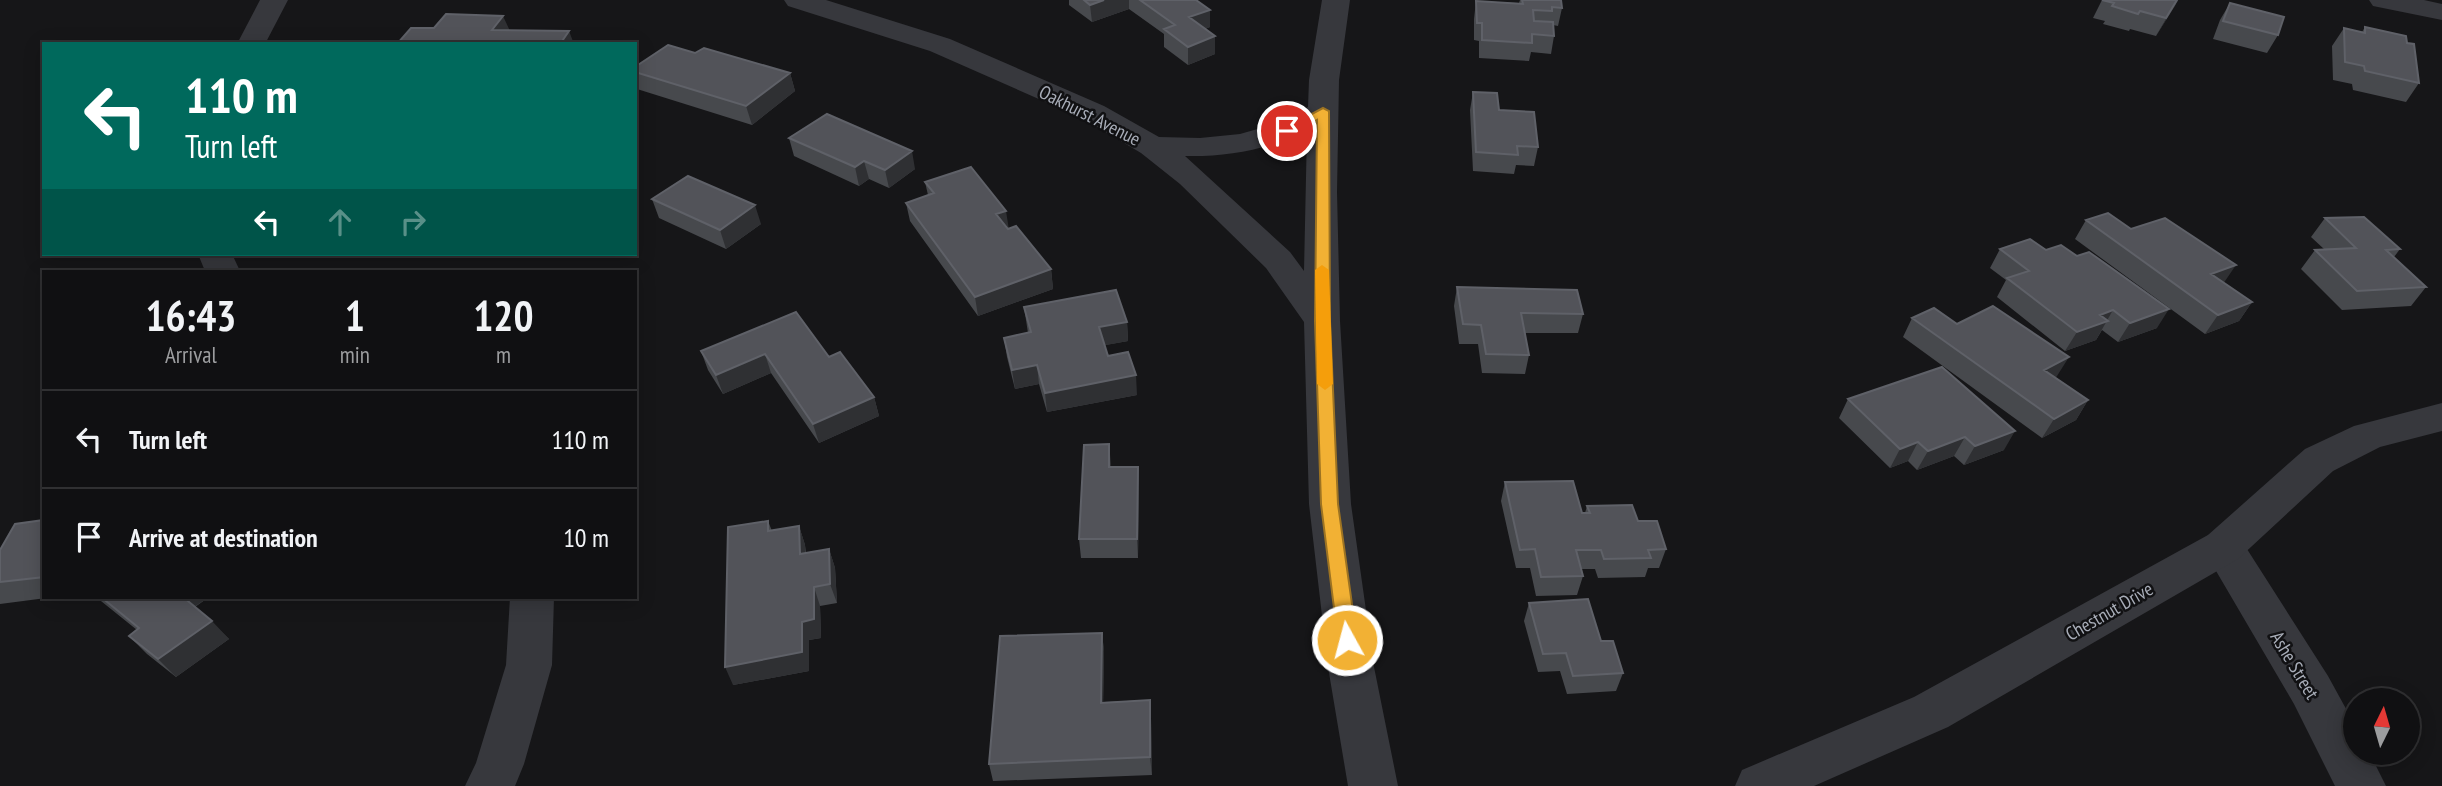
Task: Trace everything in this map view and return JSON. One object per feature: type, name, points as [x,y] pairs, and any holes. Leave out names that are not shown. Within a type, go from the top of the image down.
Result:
[{"type":"street","points":[[252,42],[274,0]]},
{"type":"street","name":"Oakhurst Avenue","points":[[798,0],[940,45],[1093,112],[1152,146],[1191,177],[1278,260],[1322,321]]},
{"type":"street","points":[[1336,0],[1324,80],[1323,111],[1322,321],[1330,504],[1351,667],[1373,786]]},
{"type":"street","points":[[2383,0],[2442,12]]},
{"type":"street","points":[[1152,146],[1204,148],[1256,142],[1287,131],[1323,111]]},
{"type":"street","name":"Chestnut Drive","points":[[1760,786],[1931,712],[2223,547],[2319,460],[2368,436],[2442,417]]},
{"type":"street","name":"Ashe Street","points":[[2223,547],[2311,690],[2361,786]]},
{"type":"street","points":[[490,786],[500,764],[529,665],[532,599]]},
{"type":"building","points":[[1084,0],[1104,0],[1090,5]]},
{"type":"building","points":[[1140,0],[1196,0],[1210,10],[1189,17],[1215,36],[1188,47],[1164,29],[1175,25]]},
{"type":"building","points":[[1522,0],[1561,0],[1562,8],[1552,7],[1552,11],[1533,10],[1534,21],[1553,22],[1554,36],[1532,34],[1532,43],[1482,40],[1482,23],[1477,23],[1476,1],[1523,4]]},
{"type":"building","points":[[2102,0],[2177,0],[2166,18],[2140,11],[2138,14]]},
{"type":"building","points":[[2230,3],[2284,17],[2278,35],[2223,21]]},
{"type":"building","points":[[446,14],[503,16],[492,30],[569,31],[561,42],[399,42],[411,28],[434,28]]},
{"type":"building","points":[[2365,27],[2406,36],[2407,43],[2414,44],[2419,83],[2365,71],[2364,66],[2345,62],[2344,28],[2365,33]]},
{"type":"building","points":[[668,45],[695,53],[704,48],[790,73],[746,106],[637,73],[637,66]]},
{"type":"building","points":[[1473,92],[1497,93],[1499,110],[1534,112],[1538,147],[1517,146],[1518,155],[1476,152]]},
{"type":"building","points":[[827,114],[912,151],[885,170],[864,161],[855,167],[789,138]]},
{"type":"building","points":[[971,167],[1006,211],[996,214],[1008,229],[1016,226],[1051,269],[975,297],[906,203],[934,193],[925,182]]},
{"type":"building","points":[[688,176],[755,205],[720,230],[652,199]]},
{"type":"building","points":[[2108,213],[2131,229],[2165,218],[2236,265],[2211,274],[2252,302],[2218,315],[2086,220]]},
{"type":"building","points":[[2364,217],[2400,249],[2386,250],[2426,287],[2357,291],[2315,250],[2356,248],[2325,218]]},
{"type":"building","points":[[2030,239],[2046,250],[2061,245],[2077,256],[2089,252],[2169,309],[2130,323],[2113,310],[2100,315],[2108,321],[2077,332],[2007,278],[2029,271],[2000,249]]},
{"type":"building","points":[[1457,287],[1577,290],[1583,314],[1521,313],[1529,355],[1486,354],[1481,325],[1463,324]]},
{"type":"building","points":[[1116,290],[1127,322],[1099,327],[1108,356],[1128,352],[1136,375],[1045,393],[1037,365],[1012,370],[1004,338],[1031,332],[1024,307]]},
{"type":"building","points":[[1993,306],[2069,357],[2044,370],[2088,400],[2054,419],[1912,318],[1934,308],[1957,324]]},
{"type":"building","points":[[796,312],[829,357],[840,352],[874,397],[813,424],[765,354],[716,375],[701,351]]},
{"type":"building","points":[[1942,367],[2015,431],[1975,446],[1965,437],[1928,451],[1918,442],[1900,449],[1848,399]]},
{"type":"building","points":[[1109,444],[1109,467],[1138,467],[1137,539],[1079,539],[1084,445]]},
{"type":"building","points":[[1573,481],[1582,513],[1590,513],[1587,506],[1632,505],[1638,521],[1657,521],[1666,549],[1648,550],[1651,558],[1604,559],[1601,550],[1576,550],[1583,576],[1541,577],[1535,549],[1520,550],[1505,482]]},
{"type":"building","points":[[42,520],[42,577],[0,582],[0,550],[15,524]]},
{"type":"building","points":[[768,521],[768,531],[799,526],[800,554],[829,549],[830,584],[814,587],[814,619],[802,622],[802,652],[725,667],[728,527]]},
{"type":"building","points":[[103,599],[185,599],[212,621],[158,659],[129,636],[139,628]]},
{"type":"building","points":[[1588,599],[1601,641],[1613,641],[1623,673],[1573,676],[1566,653],[1543,654],[1529,603]]},
{"type":"building","points":[[1102,633],[1101,703],[1150,700],[1150,757],[989,764],[1000,636]]},
{"type":"slow traffic","points":[[1322,270],[1325,384]]},
{"type":"route","points":[[1287,131],[1323,111],[1322,321],[1330,504],[1347,640]]}]
